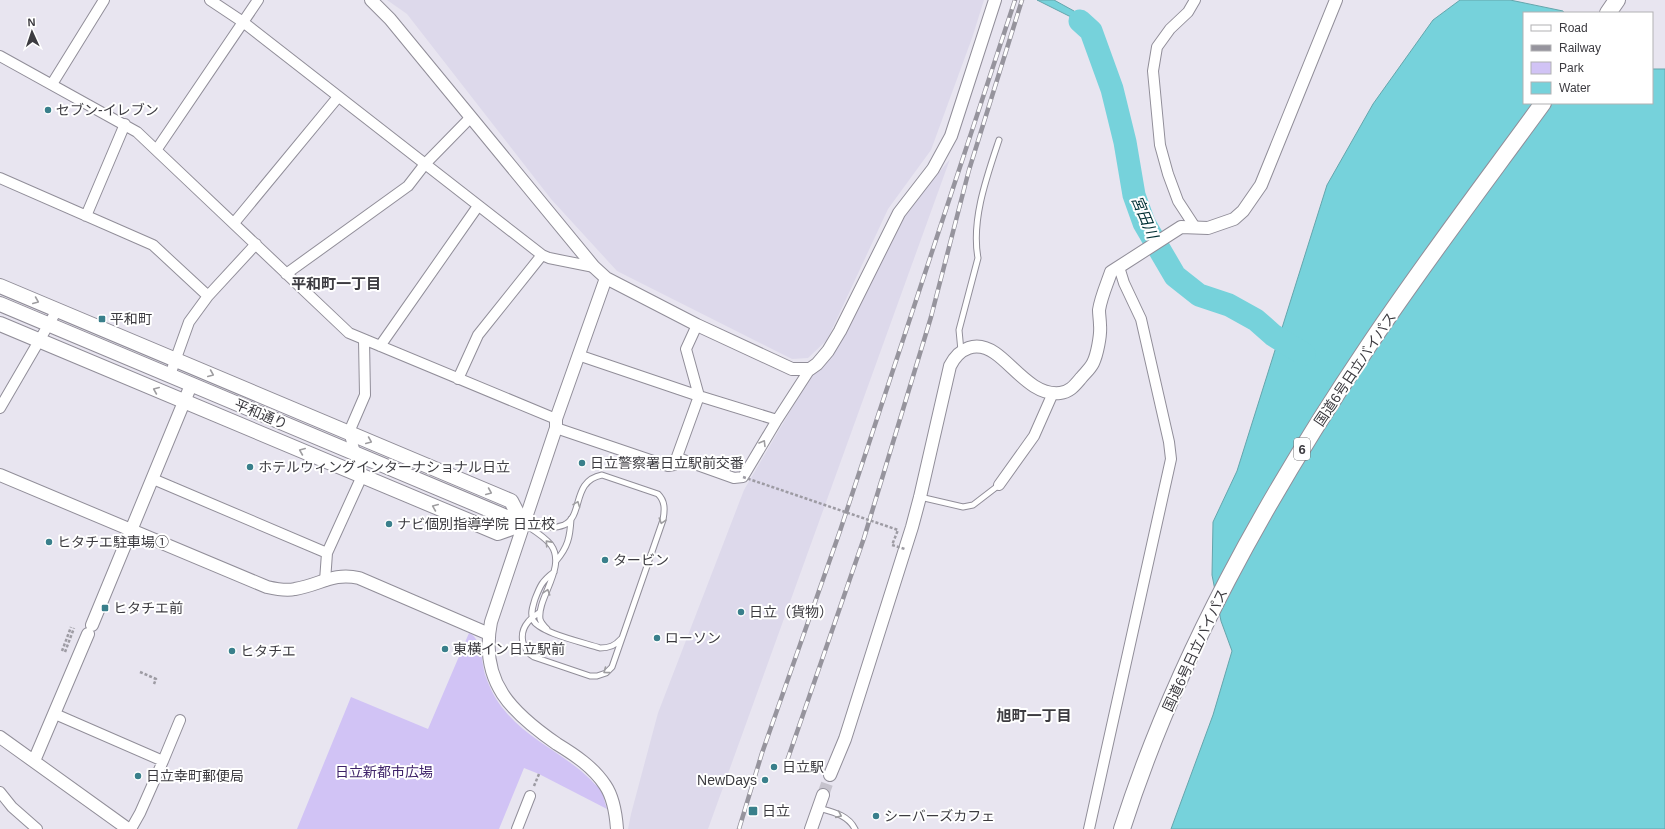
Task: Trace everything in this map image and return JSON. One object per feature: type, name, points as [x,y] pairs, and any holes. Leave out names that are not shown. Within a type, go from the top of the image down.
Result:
[{"type":"highway","points":[[1609,12],[1617,0]]},
{"type":"highway","name":"国道6号日立バイパス","points":[[1122,829],[1149,751],[1193,648],[1260,520],[1301,452],[1368,347],[1542,104]]},
{"type":"main road","points":[[0,286],[511,501],[523,524],[498,533],[0,324]]},
{"type":"main road","name":"平和通り","points":[[0,304],[523,524]]},
{"type":"street","points":[[52,84],[104,0]]},
{"type":"street","points":[[210,0],[243,22],[542,255],[549,258],[594,267]]},
{"type":"street","points":[[157,149],[258,0]]},
{"type":"street","points":[[371,0],[390,18],[594,267],[606,278],[697,325],[792,369],[810,368],[817,364],[828,351],[840,332],[898,213],[933,169],[951,136],[995,0]]},
{"type":"street","points":[[1195,0],[1188,12],[1170,29],[1158,47],[1153,71],[1160,145],[1178,201],[1195,227]]},
{"type":"street","points":[[830,775],[844,739],[905,549],[920,497],[950,366],[955,356],[961,351],[972,347],[984,347],[995,353],[1021,377],[1036,387],[1053,393],[1062,393],[1072,389],[1093,363],[1099,340],[1099,311],[1105,287],[1111,272],[1181,227],[1208,228],[1234,219],[1243,211],[1261,185],[1336,0]]},
{"type":"street","points":[[0,56],[137,132],[157,149],[349,333],[458,379],[556,423],[668,466],[674,464],[678,458],[699,396],[686,349],[697,325]]},
{"type":"street","points":[[234,223],[338,97]]},
{"type":"street","points":[[286,274],[408,186],[425,164],[471,117]]},
{"type":"street","points":[[86,216],[125,124]]},
{"type":"street","points":[[0,178],[153,245],[208,296]]},
{"type":"street","points":[[380,346],[478,206]]},
{"type":"street","points":[[170,376],[189,322],[208,296],[256,244]]},
{"type":"street","points":[[458,379],[478,335],[542,255]]},
{"type":"street","points":[[1088,829],[1171,458],[1170,442],[1141,319],[1124,284],[1119,268]]},
{"type":"street","points":[[606,278],[578,355],[489,634],[489,661],[499,688],[512,707],[524,720],[580,759],[606,786],[612,801],[617,829]]},
{"type":"street","points":[[0,408],[57,310]]},
{"type":"street","points":[[325,581],[327,553],[362,476],[349,432],[365,395],[364,340]]},
{"type":"street","points":[[578,355],[699,396],[777,420]]},
{"type":"street","points":[[678,458],[734,478],[743,477],[810,368]]},
{"type":"street","points":[[34,761],[132,530],[191,385]]},
{"type":"street","points":[[999,485],[1034,436],[1053,393]]},
{"type":"street","points":[[0,475],[267,587],[280,590],[293,590],[308,587],[338,576],[359,578],[489,634]]},
{"type":"street","points":[[153,479],[327,553]]},
{"type":"street","points":[[55,714],[163,761]]},
{"type":"street","points":[[0,737],[130,829],[140,813],[180,720]]},
{"type":"street","points":[[0,792],[12,807],[37,829]]},
{"type":"street","points":[[811,829],[823,795]]},
{"type":"street","points":[[517,829],[530,796]]},
{"type":"lane","points":[[961,351],[959,330],[978,258],[976,249],[978,215],[985,183],[999,140]]},
{"type":"lane","points":[[540,612],[527,622],[523,633],[522,641],[528,653],[534,657],[590,676],[597,676],[606,673],[612,667],[663,520],[664,505],[662,498],[658,494],[608,477],[594,477],[585,484],[571,519],[570,534],[566,550],[556,561]]},
{"type":"lane","points":[[920,497],[963,507],[973,506],[999,485]]},
{"type":"lane","points":[[523,524],[548,528],[566,524],[571,519]]},
{"type":"lane","points":[[523,524],[545,539],[551,546],[556,561],[554,572],[540,612],[540,619],[548,631]]},
{"type":"lane","points":[[554,572],[540,585],[532,609],[532,618],[537,626],[600,648],[608,648],[617,644],[623,637]]},
{"type":"lane","points":[[818,808],[839,814],[846,818],[855,829]]},
{"type":"path","points":[[743,477],[898,530],[892,545],[905,549]]},
{"type":"path","points":[[63,651],[72,628]]},
{"type":"path","points":[[140,672],[156,679],[154,684]]},
{"type":"shaded area","points":[[387,0],[984,0],[972,38],[931,150],[888,209],[827,340],[808,358],[792,359],[617,271],[551,199],[407,14]]},
{"type":"shaded area","points":[[950,159],[708,829],[628,829],[658,713],[744,490],[906,213]]},
{"type":"green space","name":"日立新都市広場","points":[[469,633],[474,636],[477,641],[481,652],[484,672],[494,695],[502,707],[524,730],[570,762],[591,780],[601,791],[607,809],[539,774],[524,768],[499,829],[297,829],[351,697],[428,729]]},
{"type":"water","points":[[1037,0],[1054,0],[1074,11],[1095,29],[1101,44],[1093,48],[1087,34],[1075,19]]},
{"type":"water","points":[[1460,0],[1510,0],[1563,11],[1523,12],[1523,104],[1653,104],[1653,69],[1665,69],[1665,829],[1171,829],[1213,715],[1232,651],[1221,621],[1212,575],[1213,522],[1237,471],[1327,185],[1373,104],[1433,20]]},
{"type":"waterway","name":"宮田川","points":[[1080,21],[1091,31],[1112,89],[1125,142],[1134,195],[1144,223],[1175,276],[1199,295],[1229,305],[1256,320],[1273,335],[1304,354]]},
{"type":"tunnel","points":[[823,795],[830,775]]},
{"type":"railway","points":[[739,829],[762,753],[840,531],[1015,0]]},
{"type":"railway","points":[[787,761],[864,538],[931,317],[969,170],[1022,0]]},
{"type":"place","name":"セブン-イレブン","points":[[48,110]]},
{"type":"place","name":"平和町","points":[[102,319]]},
{"type":"place","name":"日立警察署日立駅前交番","points":[[582,463]]},
{"type":"place","name":"ホテルウィングインターナショナル日立","points":[[250,467]]},
{"type":"place","name":"ナビ個別指導学院 日立校","points":[[389,524]]},
{"type":"place","name":"ヒタチエ駐車場①","points":[[49,542]]},
{"type":"place","name":"タービン","points":[[605,560]]},
{"type":"place","name":"ヒタチエ前","points":[[105,608]]},
{"type":"place","name":"日立（貨物）","points":[[741,612]]},
{"type":"place","name":"ローソン","points":[[657,638]]},
{"type":"place","name":"東横イン日立駅前","points":[[445,649]]},
{"type":"place","name":"ヒタチエ","points":[[232,651]]},
{"type":"place","name":"日立駅","points":[[774,767]]},
{"type":"place","name":"日立幸町郵便局","points":[[138,776]]},
{"type":"place","name":"NewDays","points":[[765,780]]},
{"type":"place","name":"日立","points":[[753,811]]},
{"type":"place","name":"シーバーズカフェ","points":[[876,816]]},
{"type":"district","name":"平和町一丁目","points":[[336,283]]},
{"type":"district","name":"旭町一丁目","points":[[1034,715]]}]
